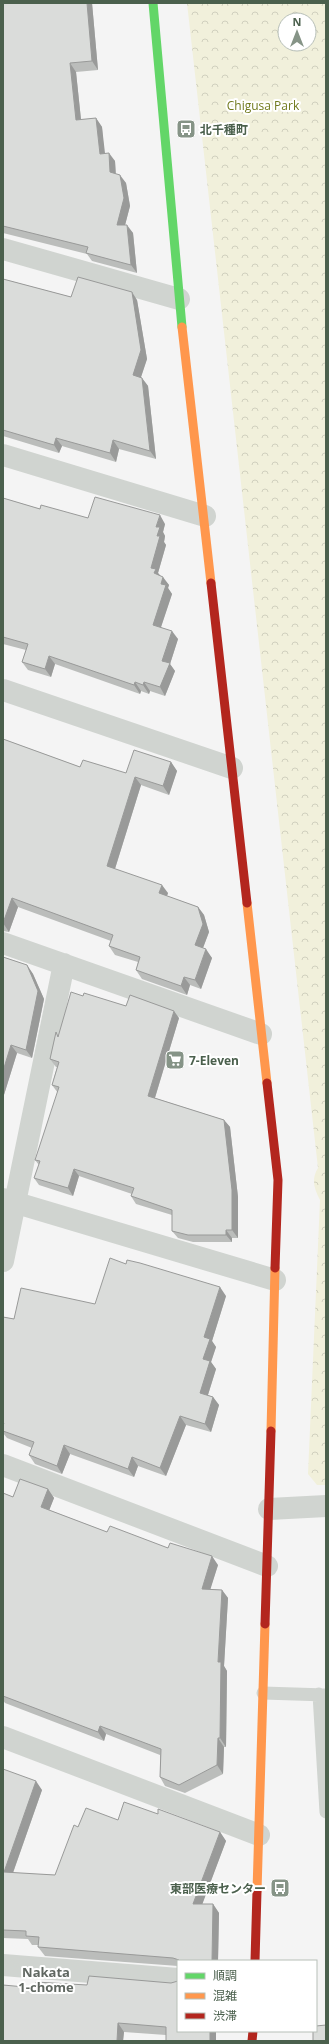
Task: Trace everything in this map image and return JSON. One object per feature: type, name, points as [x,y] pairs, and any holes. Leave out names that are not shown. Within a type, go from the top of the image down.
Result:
[{"type":"street","points":[[152,3],[179,299],[205,516],[278,1180],[255,1960]]},
{"type":"street","points":[[3,249],[179,299]]},
{"type":"street","points":[[3,455],[205,516]]},
{"type":"street","points":[[3,690],[232,768]]},
{"type":"street","points":[[3,942],[261,1034]]},
{"type":"street","points":[[3,1261],[9,1201],[64,964]]},
{"type":"street","points":[[9,1201],[275,1280]]},
{"type":"street","points":[[3,1465],[267,1566]]},
{"type":"street","points":[[269,1509],[326,1506]]},
{"type":"street","points":[[3,1738],[259,1835]]},
{"type":"street","points":[[3,1965],[177,1979]]},
{"type":"lane","points":[[263,1693],[323,1695],[326,1812]]},
{"type":"green space","name":"Chigusa Park","points":[[187,3],[326,3],[326,1485],[317,1485],[308,1474],[320,1200],[314,1184],[318,1168]]},
{"type":"building","points":[[3,3],[87,3],[92,61],[70,63],[76,120],[96,118],[100,154],[109,153],[110,172],[120,175],[124,198],[117,225],[127,225],[131,265],[86,253],[88,247],[3,226]]},
{"type":"building","points":[[78,277],[132,292],[141,350],[133,375],[142,378],[150,451],[113,440],[110,453],[56,438],[54,445],[3,430],[3,279],[71,297]]},
{"type":"building","points":[[95,497],[160,515],[156,527],[160,527],[157,536],[160,536],[151,568],[156,569],[154,573],[163,577],[161,584],[166,585],[153,625],[172,631],[162,661],[170,663],[160,687],[144,682],[143,685],[135,682],[134,685],[49,656],[45,669],[22,662],[28,644],[3,637],[3,498],[40,509],[41,505],[88,518]]},
{"type":"building","points":[[3,739],[80,767],[83,760],[126,773],[134,750],[171,762],[163,786],[135,777],[107,866],[162,885],[159,893],[198,907],[203,924],[195,945],[206,949],[195,980],[184,977],[181,986],[136,970],[140,957],[109,946],[113,935],[12,898],[3,923]]},
{"type":"building","points":[[3,957],[27,965],[38,991],[26,1050],[11,1045],[3,1071]]},
{"type":"building","points":[[71,992],[83,996],[84,993],[126,1006],[130,995],[174,1011],[148,1096],[224,1120],[232,1190],[232,1230],[226,1230],[226,1235],[188,1235],[172,1231],[172,1210],[131,1196],[134,1188],[74,1169],[68,1188],[34,1178],[40,1161],[35,1160],[59,1087],[52,1085],[59,1062],[50,1059],[56,1032],[58,1037]]},
{"type":"building","points":[[110,1258],[126,1264],[127,1260],[140,1263],[220,1287],[204,1337],[210,1339],[203,1359],[210,1361],[200,1393],[213,1397],[205,1424],[180,1416],[160,1468],[132,1457],[128,1469],[64,1445],[57,1466],[29,1455],[34,1442],[3,1431],[3,1317],[14,1319],[21,1288],[95,1304]]},
{"type":"building","points":[[20,1479],[48,1489],[41,1507],[107,1532],[110,1526],[168,1548],[170,1543],[212,1556],[202,1589],[222,1590],[218,1662],[221,1662],[220,1738],[218,1738],[217,1765],[179,1785],[160,1777],[161,1749],[100,1726],[98,1732],[3,1696],[3,1493],[13,1497]]},
{"type":"building","points":[[3,1769],[36,1781],[4,1872],[55,1875],[74,1825],[78,1827],[86,1808],[118,1820],[124,1802],[158,1814],[158,1809],[220,1832],[193,1904],[213,1904],[212,1960],[179,1960],[173,1958],[38,1947],[39,1937],[26,1936],[26,1931],[3,1930]]},
{"type":"building","points":[[89,1976],[171,1983],[177,1981],[177,2032],[210,2032],[210,2041],[166,2041],[166,2027],[118,2023],[117,2041],[3,2041],[3,1985],[36,1988],[36,1982],[87,1985]]},
{"type":"building","points":[[326,2025],[326,2041],[313,2041],[313,2032],[317,2032],[317,2026]]},
{"type":"traffic: fast","points":[[153,3],[182,327]]},
{"type":"traffic: slow","points":[[182,327],[211,583]]},
{"type":"traffic: slow","points":[[247,903],[267,1083]]},
{"type":"traffic: slow","points":[[271,1431],[275,1268]]},
{"type":"traffic: slow","points":[[257,1891],[265,1624]]},
{"type":"traffic: jam","points":[[211,583],[247,903]]},
{"type":"traffic: jam","points":[[267,1083],[278,1180],[275,1268]]},
{"type":"traffic: jam","points":[[265,1624],[271,1431]]},
{"type":"traffic: jam","points":[[255,1960],[257,1891]]},
{"type":"traffic: jam","points":[[252,2041],[253,2032]]},
{"type":"place","name":"北千種町","points":[[186,129]]},
{"type":"place","name":"7-Eleven","points":[[175,1060]]},
{"type":"place","name":"東部医療センター","points":[[280,1888]]},
{"type":"district","name":"Nakata 1-chome","points":[[46,1980]]}]
